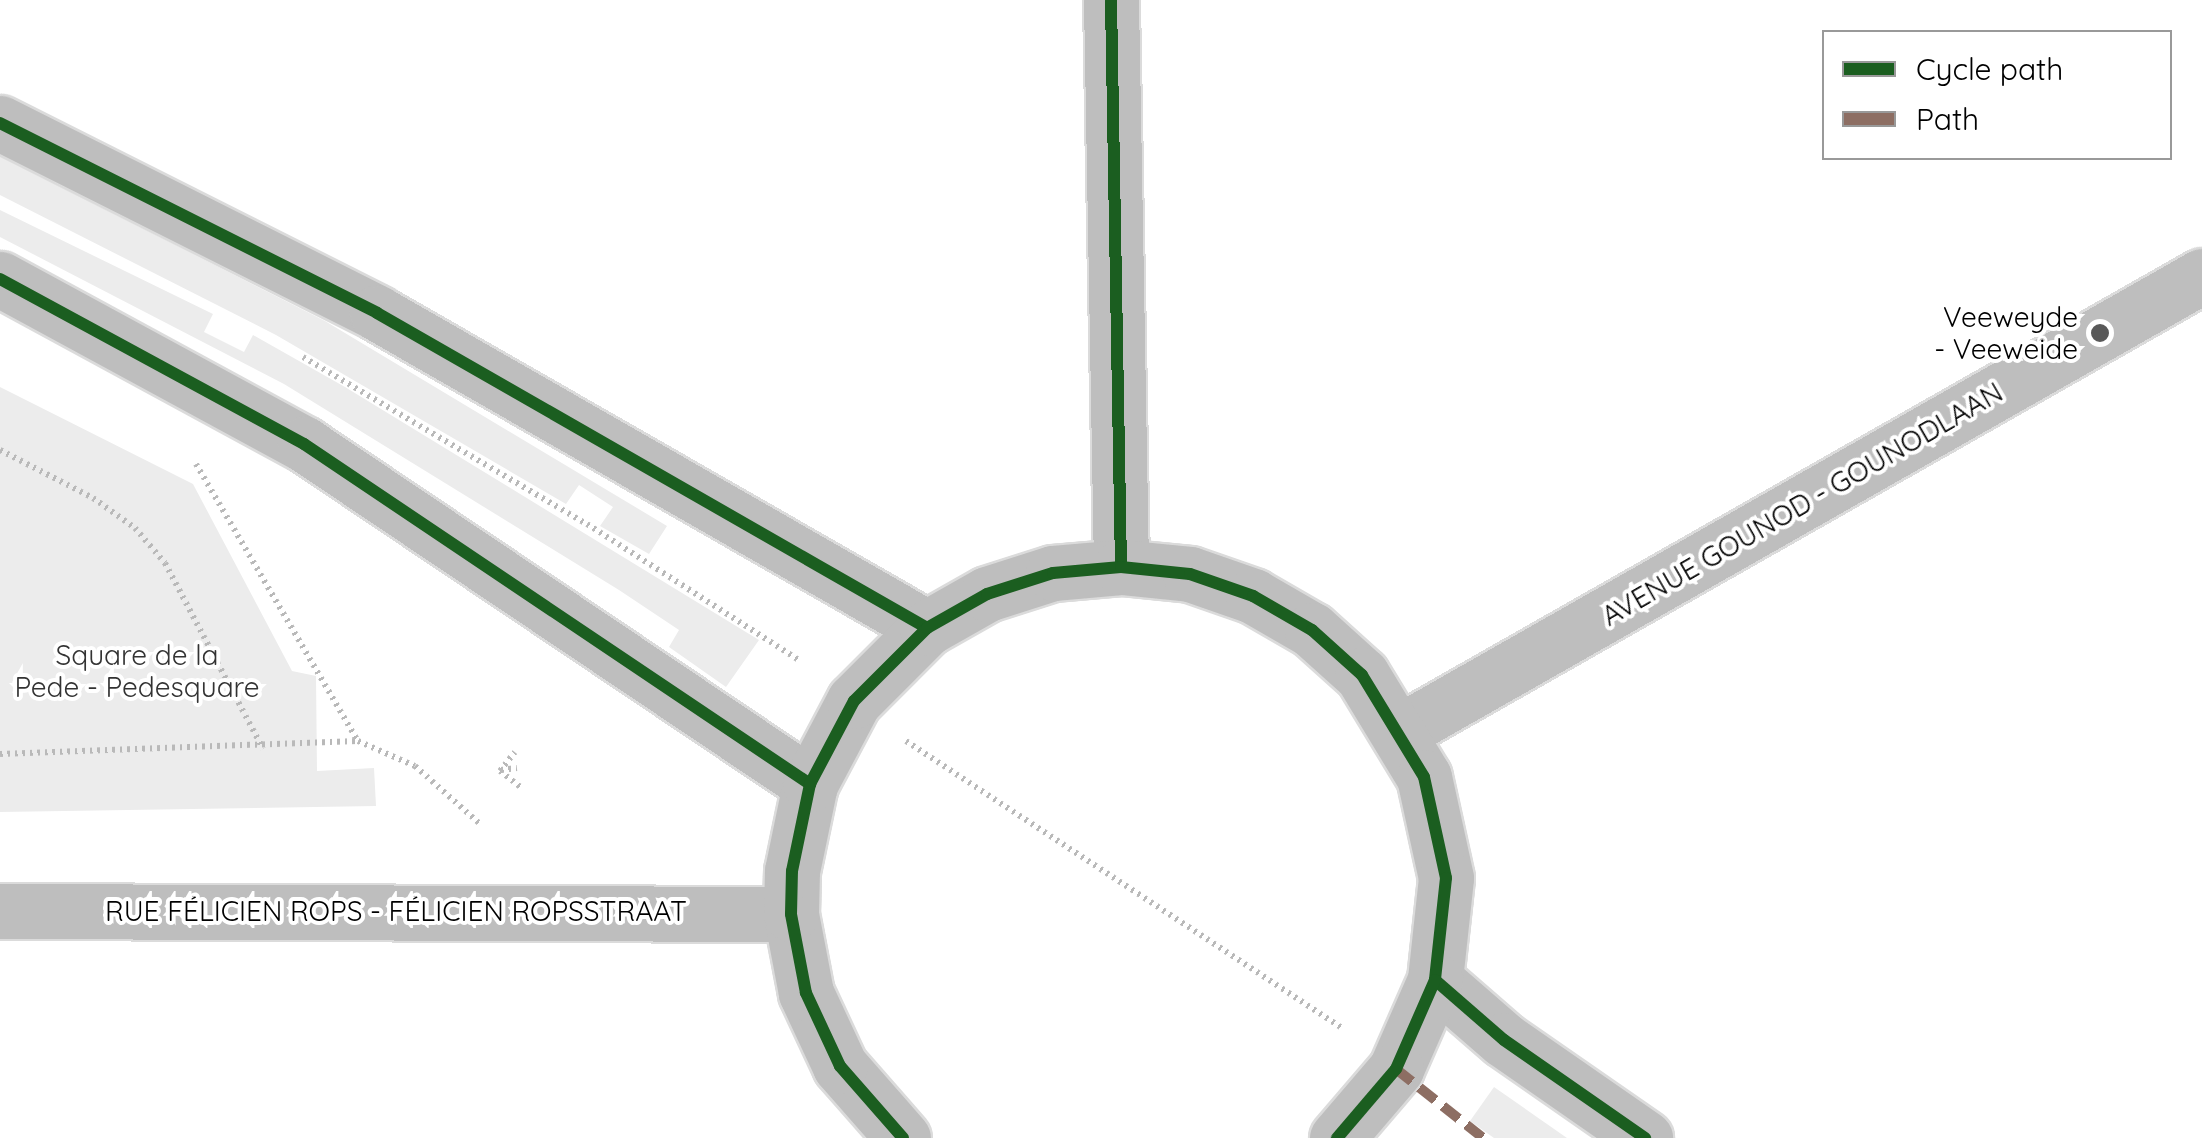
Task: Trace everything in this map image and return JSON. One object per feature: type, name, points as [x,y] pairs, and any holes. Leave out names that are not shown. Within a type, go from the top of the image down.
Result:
[{"type":"main road","points":[[1111,0],[1122,567]]},
{"type":"main road","points":[[0,122],[378,313],[927,628]]},
{"type":"main road","name":"AVENUE GOUNOD - GOUNODLAAN","points":[[1401,730],[2202,276]]},
{"type":"main road","points":[[0,279],[304,444],[541,599],[810,784]]},
{"type":"main road","points":[[903,1138],[840,1066],[806,993],[791,914],[794,856],[810,784],[854,701],[927,628],[987,594],[1053,574],[1122,567],[1190,574],[1253,596],[1312,630],[1362,675],[1401,730],[1439,826],[1446,878],[1435,980],[1396,1070],[1337,1138]]},
{"type":"main road","name":"RUE FÉLICIEN ROPS - FÉLICIEN ROPSSTRAAT","points":[[0,911],[791,914]]},
{"type":"main road","points":[[1435,980],[1504,1040],[1646,1138]]},
{"type":"path","points":[[293,350],[587,524],[1396,1070]]},
{"type":"path","points":[[211,394],[189,452],[358,741]]},
{"type":"path","points":[[0,450],[94,498],[135,528],[165,563],[264,749]]},
{"type":"path","points":[[0,754],[264,749],[358,741],[416,766],[480,824]]},
{"type":"path","points":[[500,770],[515,752]]},
{"type":"path","points":[[500,770],[517,768]]},
{"type":"path","points":[[500,770],[523,789]]},
{"type":"green space","points":[[0,156],[325,321],[667,526],[649,554],[600,526],[613,507],[579,485],[566,504],[276,335],[0,195]]},
{"type":"green space","points":[[0,210],[213,314],[204,332],[244,352],[253,335],[345,387],[759,640],[726,687],[669,647],[679,630],[619,590],[284,384],[0,237]]},
{"type":"green space","name":"Square de la Pede - Pedesquare","points":[[0,387],[193,484],[292,671],[316,676],[317,771],[374,768],[376,806],[0,812]]},
{"type":"green space","points":[[1494,1087],[1567,1138],[1494,1138],[1470,1121]]},
{"type":"marked path","points":[[1396,1069],[1483,1138]]},
{"type":"cycle path","points":[[1111,0],[1121,567]]},
{"type":"cycle path","points":[[0,123],[377,313],[927,628]]},
{"type":"cycle path","points":[[0,279],[304,444],[810,784]]},
{"type":"cycle path","points":[[903,1138],[840,1066],[806,993],[791,914],[792,871],[810,784],[854,701],[927,628],[987,594],[1053,573],[1121,567],[1190,574],[1253,596],[1312,630],[1362,675],[1424,777],[1446,878],[1435,980],[1396,1069],[1337,1138]]},
{"type":"cycle path","points":[[1435,980],[1504,1040],[1645,1138]]},
{"type":"place","name":"Veeweyde - Veeweide","points":[[2100,333]]}]
